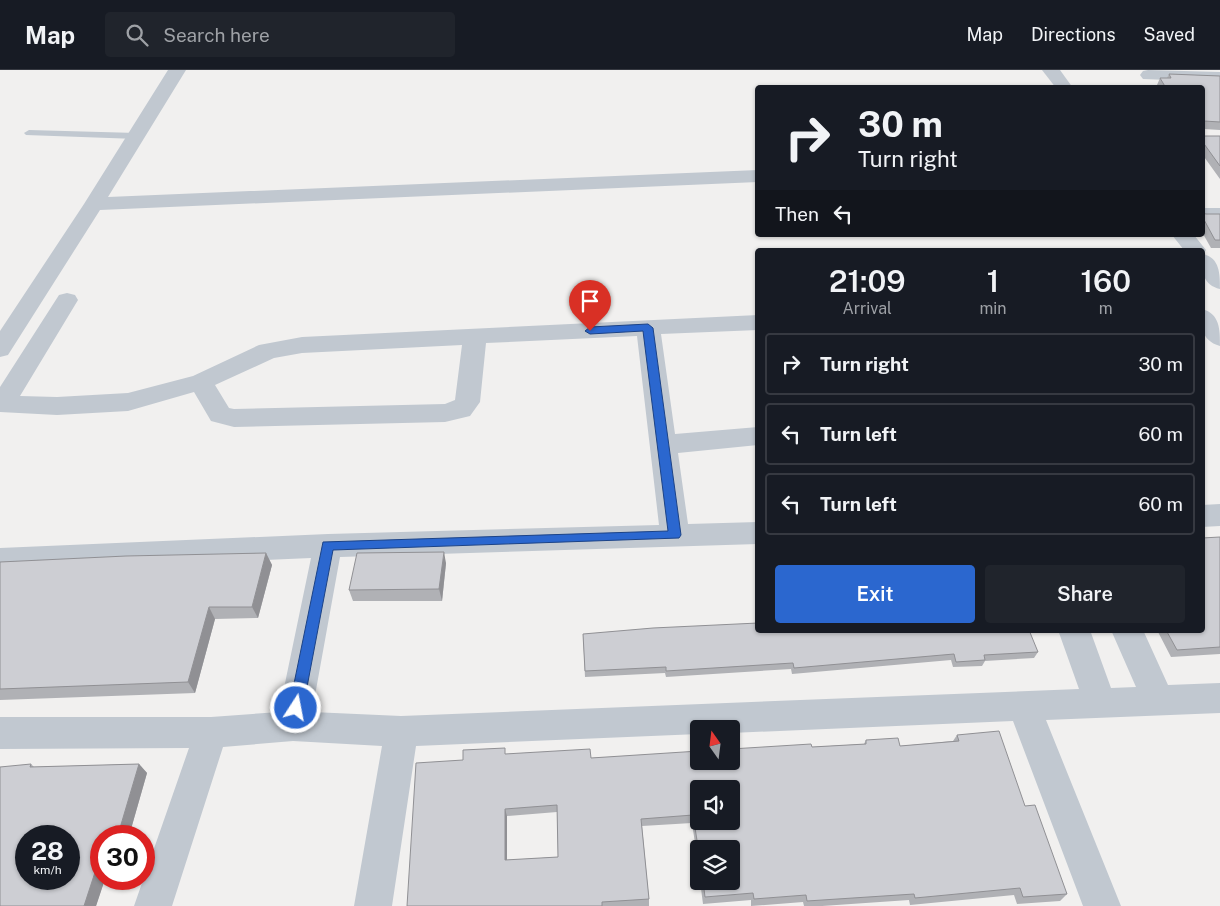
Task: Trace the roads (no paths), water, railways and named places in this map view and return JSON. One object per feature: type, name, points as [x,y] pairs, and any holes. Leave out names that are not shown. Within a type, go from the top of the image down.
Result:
[{"type":"street","points":[[0,348],[94,204],[178,70]]},
{"type":"street","points":[[1051,70],[1063,85]]},
{"type":"street","points":[[1150,78],[1220,77]]},
{"type":"street","points":[[94,204],[755,176]]},
{"type":"street","points":[[1205,214],[1220,214]]},
{"type":"street","points":[[1185,237],[1193,248]]},
{"type":"street","points":[[1205,264],[1220,282]]},
{"type":"street","points":[[1,408],[67,300]]},
{"type":"street","points":[[1205,320],[1220,338]]},
{"type":"street","points":[[1,408],[128,402],[201,382],[268,351],[302,345],[755,322]]},
{"type":"street","points":[[648,328],[675,535]]},
{"type":"street","points":[[201,382],[220,415],[234,418],[445,413],[462,410],[467,402],[475,336]]},
{"type":"street","points":[[663,445],[755,436]]},
{"type":"street","points":[[1205,516],[1220,516]]},
{"type":"street","points":[[0,560],[328,546],[755,532]]},
{"type":"street","points":[[293,726],[328,546]]},
{"type":"street","points":[[1075,633],[1100,703]]},
{"type":"street","points":[[1128,633],[1159,701]]},
{"type":"street","points":[[0,733],[211,732],[293,726],[401,731],[1220,698]]},
{"type":"street","points":[[1024,707],[1102,906]]},
{"type":"street","points":[[373,906],[401,731]]},
{"type":"street","points":[[153,906],[211,732]]},
{"type":"lane","points":[[29,133],[137,136]]}]
